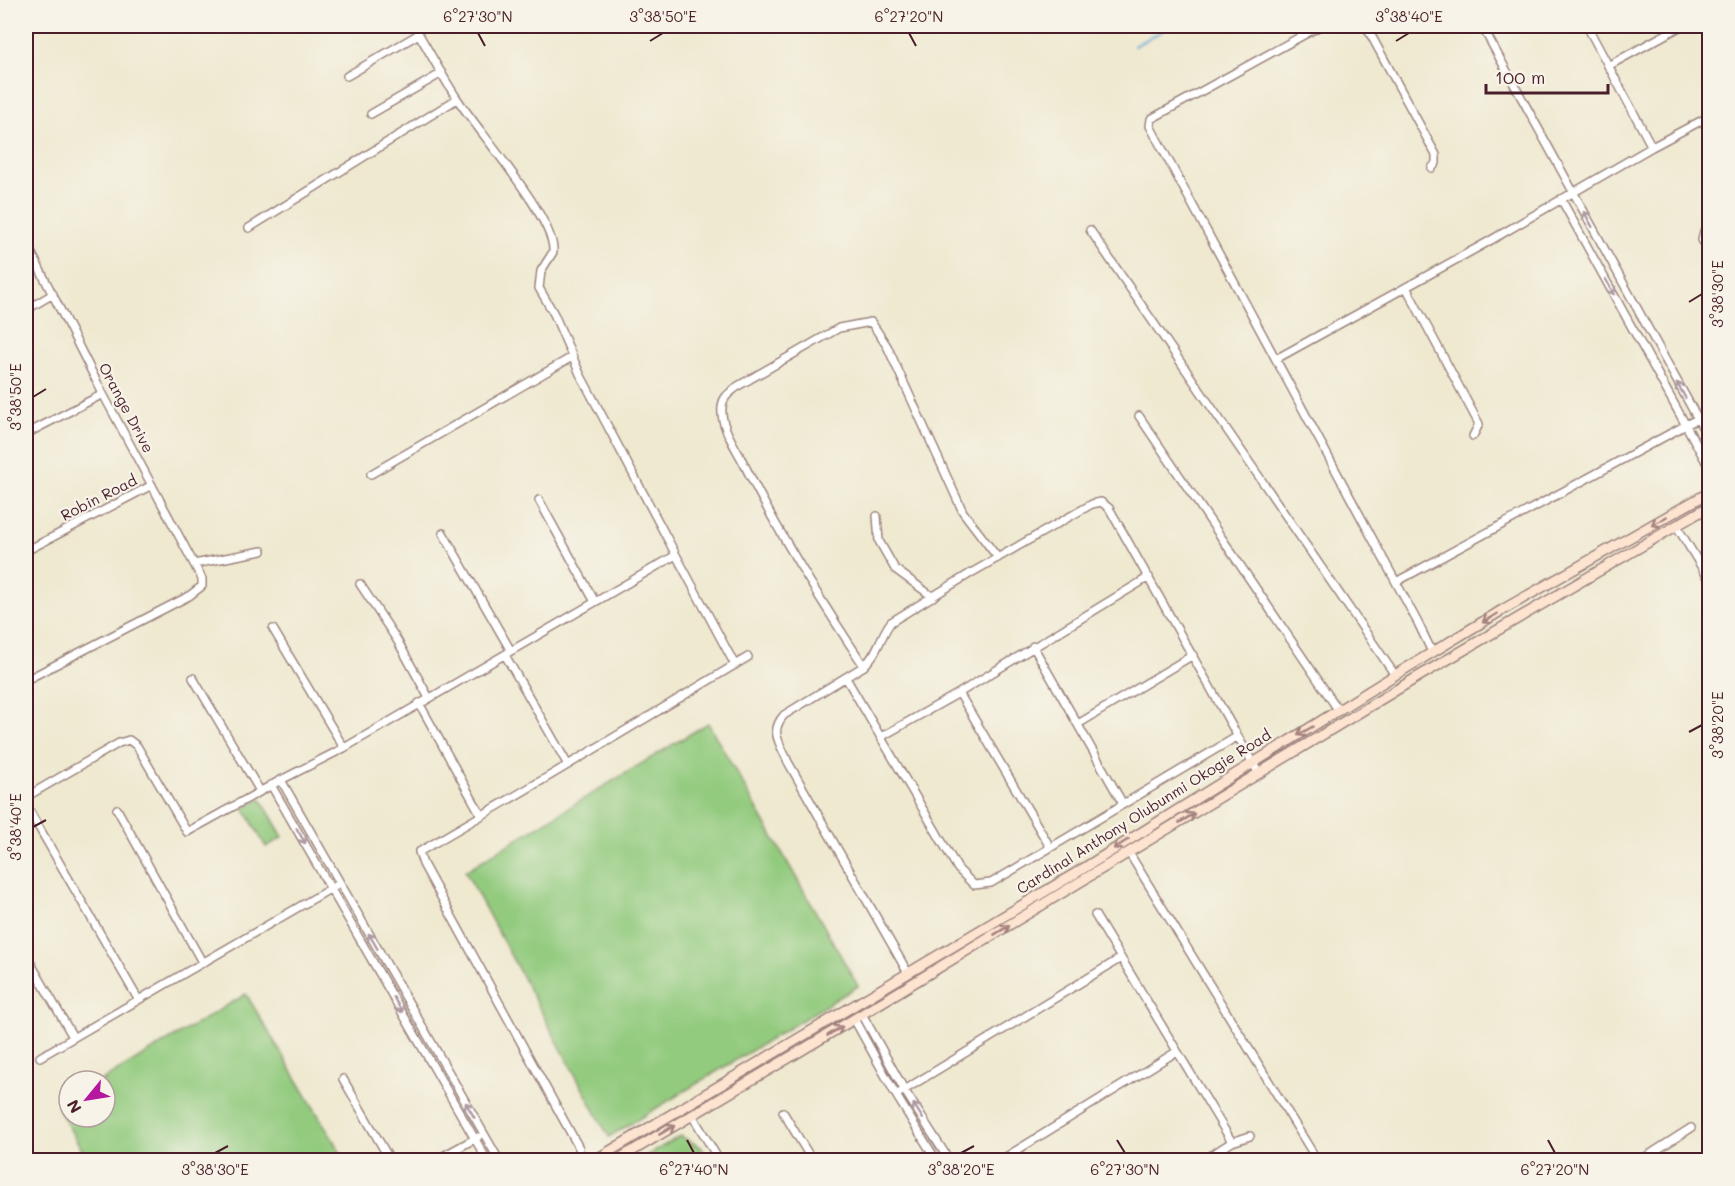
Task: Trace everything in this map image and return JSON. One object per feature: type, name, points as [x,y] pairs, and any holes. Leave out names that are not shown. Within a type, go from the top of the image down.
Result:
[{"type":"street","points":[[414,26],[457,99],[516,179],[550,232],[553,252],[542,271],[539,288],[555,314],[572,357],[735,664]]},
{"type":"street","points":[[1320,26],[1150,119],[1150,126],[1432,652]]},
{"type":"street","points":[[1366,26],[1436,155],[1436,163],[1432,168]]},
{"type":"street","points":[[1482,26],[1710,441]]},
{"type":"street","points":[[1587,26],[1652,147]]},
{"type":"street","points":[[1608,66],[1682,26]]},
{"type":"street","points":[[347,76],[419,34]]},
{"type":"street","points":[[371,114],[442,73]]},
{"type":"street","points":[[249,228],[457,99]]},
{"type":"street","points":[[1276,359],[1710,116]]},
{"type":"street","points":[[1561,199],[1710,469]]},
{"type":"street","points":[[1710,226],[1704,231],[1702,240],[1710,253]]},
{"type":"street","points":[[1090,230],[1395,675]]},
{"type":"street","name":"Orange Drive","points":[[26,242],[103,394],[202,579],[202,586],[189,596],[26,680]]},
{"type":"street","points":[[1406,287],[1479,424],[1473,436]]},
{"type":"street","points":[[26,310],[53,294]]},
{"type":"street","points":[[864,666],[818,597],[759,494],[724,423],[722,408],[724,397],[738,386],[838,328],[871,322],[887,346],[963,512],[998,558]]},
{"type":"street","points":[[371,474],[572,357]]},
{"type":"street","points":[[26,434],[103,394]]},
{"type":"street","points":[[1396,582],[1710,412]]},
{"type":"street","points":[[1139,416],[1339,711]]},
{"type":"street","name":"Robin Road","points":[[26,551],[152,485]]},
{"type":"street","name":"Cardinal Anthony Olubunmi Okogie Road","points":[[595,1161],[1076,873],[1432,652],[1710,492]]},
{"type":"street","points":[[539,500],[595,602]]},
{"type":"street","points":[[908,973],[788,762],[776,732],[777,724],[784,715],[864,666],[873,657],[891,622],[1092,504],[1101,502],[1109,508],[1259,774]]},
{"type":"street","name":"Cardinal Anthony Olubunmi Okogie Road","points":[[617,1161],[1416,678],[1710,506]]},
{"type":"street","points":[[877,516],[879,542],[895,569],[933,597]]},
{"type":"street","points":[[1676,525],[1710,581]]},
{"type":"street","points":[[443,533],[568,765]]},
{"type":"street","points":[[194,564],[262,551]]},
{"type":"street","points":[[26,797],[129,740],[137,746],[187,832],[344,748],[676,555]]},
{"type":"street","points":[[881,737],[1149,577]]},
{"type":"street","points":[[360,584],[397,640],[429,698]]},
{"type":"street","points":[[273,629],[344,748]]},
{"type":"street","points":[[1033,646],[1123,804]]},
{"type":"street","points":[[1078,724],[1193,656]]},
{"type":"street","points":[[579,1148],[434,885],[419,852],[748,657]]},
{"type":"street","points":[[193,678],[260,791]]},
{"type":"street","points":[[846,678],[958,869],[974,885],[991,883],[1238,736]]},
{"type":"street","points":[[958,693],[1050,847]]},
{"type":"street","points":[[419,703],[481,815]]},
{"type":"street","points":[[281,780],[499,1161]]},
{"type":"street","points":[[272,785],[487,1161]]},
{"type":"street","points":[[26,805],[138,999]]},
{"type":"street","points":[[117,810],[202,962]]},
{"type":"street","points":[[1129,853],[1317,1161]]},
{"type":"street","points":[[40,1056],[340,884]]},
{"type":"street","points":[[1095,915],[1232,1142]]},
{"type":"street","points":[[26,955],[73,1037]]},
{"type":"street","points":[[896,1095],[1121,958]]},
{"type":"street","points":[[858,1017],[949,1161]]},
{"type":"street","points":[[858,1017],[896,1095],[936,1161]]},
{"type":"street","points":[[797,1040],[803,1049]]},
{"type":"street","points":[[1002,1161],[1176,1052]]},
{"type":"street","points":[[343,1079],[390,1161]]},
{"type":"street","points":[[783,1112],[812,1161]]},
{"type":"street","points":[[692,1116],[719,1161]]},
{"type":"street","points":[[1641,1161],[1691,1128]]},
{"type":"street","points":[[436,1161],[483,1134]]},
{"type":"street","points":[[1204,1161],[1232,1142],[1250,1136]]},
{"type":"green space","points":[[708,723],[858,986],[609,1137],[465,871]]},
{"type":"green space","points":[[261,799],[283,837],[266,847],[244,808]]},
{"type":"green space","points":[[246,994],[345,1160],[88,1160],[70,1129],[117,1129],[117,1071]]},
{"type":"green space","points":[[680,1136],[701,1147],[709,1160],[639,1160]]},
{"type":"waterway","points":[[1134,46],[1171,26]]}]
